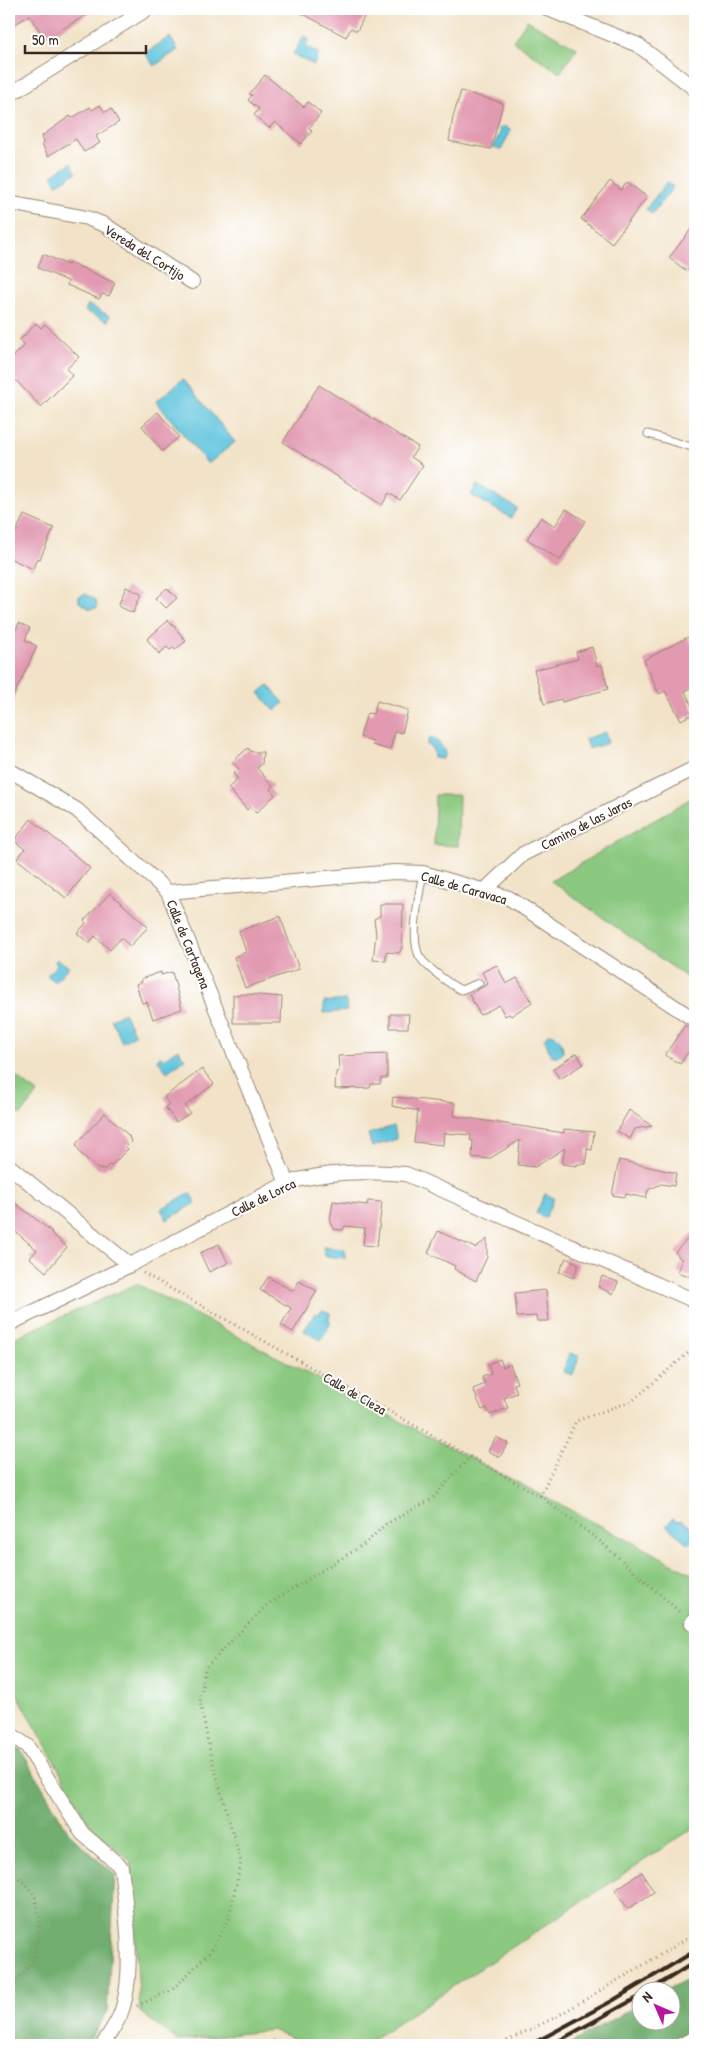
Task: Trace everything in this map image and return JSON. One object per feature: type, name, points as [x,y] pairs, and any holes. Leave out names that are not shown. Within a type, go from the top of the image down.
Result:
[{"type":"street","points":[[9,96],[147,9]]},
{"type":"street","points":[[548,9],[638,45],[695,89]]},
{"type":"street","name":"Vereda del Cortijo","points":[[9,203],[87,218],[105,225],[192,282]]},
{"type":"street","name":"Camino de las Jaras","points":[[485,890],[523,854],[695,768]]},
{"type":"street","name":"Calle de Cartagena","points":[[9,770],[77,810],[168,892],[287,1183]]},
{"type":"street","name":"Calle de Caravaca","points":[[168,892],[394,872],[423,873],[509,898],[695,1020]]},
{"type":"street","points":[[9,1166],[130,1265]]},
{"type":"street","name":"Calle de Lorca","points":[[9,1324],[130,1265],[287,1183],[314,1175],[358,1171],[406,1174],[695,1301]]},
{"type":"street","points":[[9,1733],[27,1746],[82,1833],[121,1868],[126,1910],[128,1982],[120,2014],[103,2045]]},
{"type":"street","points":[[681,2045],[695,2038]]},
{"type":"lane","points":[[648,434],[695,448]]},
{"type":"lane","points":[[423,873],[415,938],[418,955],[450,985],[461,990],[479,983]]},
{"type":"path","name":"Calle de Cieza","points":[[130,1265],[469,1458],[540,1496],[601,1542],[694,1620]]},
{"type":"path","points":[[540,1496],[576,1421],[632,1401],[695,1346]]},
{"type":"path","points":[[120,2014],[173,1989],[210,1952],[229,1918],[241,1862],[212,1756],[200,1702],[205,1668],[267,1605],[366,1543],[386,1524],[432,1499],[469,1458]]},
{"type":"path","points":[[9,1867],[36,1895],[40,1922],[34,1960],[10,1988],[9,1995]]},
{"type":"path","points":[[498,2045],[556,2017],[695,1934]]},
{"type":"path","points":[[273,2040],[282,2045]]},
{"type":"green space","points":[[527,20],[577,48],[560,73],[513,41]]},
{"type":"green space","points":[[435,795],[459,795],[458,846],[434,845]]},
{"type":"green space","points":[[695,796],[695,983],[551,881]]},
{"type":"green space","points":[[9,1072],[38,1093],[21,1115],[9,1106]]},
{"type":"green space","points":[[137,1284],[695,1575],[695,1827],[364,2045],[310,2045],[272,2030],[178,2041],[140,2012],[131,1862],[91,1827],[9,1679],[9,1340]]},
{"type":"green space","points":[[9,1744],[21,1750],[69,1833],[115,1875],[107,2013],[87,2045],[9,2045]]},
{"type":"green space","points":[[695,1975],[695,2045],[567,2045],[632,2009],[632,2032],[682,2032],[682,1982]]},
{"type":"water","points":[[304,36],[309,39],[305,46],[319,54],[314,65],[293,54]]},
{"type":"water","points":[[170,37],[178,50],[154,66],[145,53]]},
{"type":"water","points":[[504,126],[511,130],[501,150],[493,147],[500,133],[499,129]]},
{"type":"water","points":[[71,163],[76,173],[57,184],[52,175]]},
{"type":"water","points":[[667,182],[673,187],[652,214],[646,209]]},
{"type":"water","points":[[88,305],[110,316],[108,321],[85,311]]},
{"type":"water","points":[[183,379],[235,442],[208,464],[156,402]]},
{"type":"water","points":[[477,485],[517,508],[511,518],[471,495]]},
{"type":"water","points":[[85,594],[96,600],[97,608],[90,609],[79,602],[79,596]]},
{"type":"water","points":[[268,685],[284,703],[275,711],[259,693]]},
{"type":"water","points":[[605,732],[608,743],[588,749],[585,739]]},
{"type":"water","points":[[431,738],[441,745],[445,755],[442,759],[434,758],[433,749],[427,745],[428,740]]},
{"type":"water","points":[[57,959],[69,967],[54,982],[47,975],[57,965],[55,962]]},
{"type":"water","points":[[346,1000],[347,1011],[324,1013],[324,1002]]},
{"type":"water","points":[[124,1013],[135,1035],[122,1042],[111,1019]]},
{"type":"water","points":[[548,1034],[555,1035],[561,1042],[563,1052],[558,1057],[551,1055],[544,1038]]},
{"type":"water","points":[[178,1049],[185,1059],[167,1072],[157,1059],[160,1056],[163,1059]]},
{"type":"water","points":[[394,1126],[397,1139],[372,1147],[368,1134]]},
{"type":"water","points":[[190,1193],[196,1203],[167,1220],[161,1209]]},
{"type":"water","points":[[545,1194],[554,1198],[545,1218],[536,1213]]},
{"type":"water","points":[[323,1247],[345,1249],[345,1258],[325,1256]]},
{"type":"water","points":[[323,1310],[330,1313],[329,1321],[331,1322],[321,1340],[304,1331],[315,1313],[318,1314]]},
{"type":"water","points":[[569,1353],[579,1356],[573,1375],[563,1372]]},
{"type":"water","points":[[673,1518],[677,1521],[682,1520],[695,1531],[695,1536],[689,1544],[666,1526]]},
{"type":"building","points":[[9,9],[97,9],[45,39],[30,15],[9,28]]},
{"type":"building","points":[[294,9],[368,9],[357,31],[351,28],[346,37]]},
{"type":"building","points":[[265,75],[304,107],[308,102],[321,113],[309,128],[312,131],[301,144],[275,122],[269,128],[254,115],[259,109],[248,100],[252,95],[249,94]]},
{"type":"building","points":[[461,91],[503,103],[491,149],[449,141],[453,117]]},
{"type":"building","points":[[100,105],[105,112],[111,109],[119,122],[96,136],[100,143],[84,152],[76,139],[48,156],[42,144],[44,143],[42,136],[70,116],[72,118],[90,107],[92,110]]},
{"type":"building","points":[[610,181],[621,190],[627,182],[647,197],[612,243],[581,219]]},
{"type":"building","points":[[695,224],[695,260],[687,271],[669,258]]},
{"type":"building","points":[[43,254],[68,265],[69,262],[115,283],[109,296],[103,294],[99,299],[67,285],[68,281],[38,268]]},
{"type":"building","points":[[36,323],[41,328],[45,324],[79,357],[66,369],[73,375],[41,407],[9,373],[9,361],[25,345],[20,340]]},
{"type":"building","points":[[319,385],[418,447],[411,457],[423,465],[400,500],[389,493],[382,505],[283,442]]},
{"type":"building","points":[[158,412],[179,437],[162,451],[142,426]]},
{"type":"building","points":[[566,509],[585,521],[560,560],[527,539],[541,517],[555,526]]},
{"type":"building","points":[[24,515],[54,528],[40,559],[37,558],[33,569],[9,558],[11,543],[9,536],[15,534]]},
{"type":"building","points":[[126,587],[141,594],[133,613],[118,606]]},
{"type":"building","points":[[167,588],[177,598],[166,608],[156,598]]},
{"type":"building","points":[[169,620],[186,641],[175,650],[174,647],[170,650],[167,647],[159,654],[147,639]]},
{"type":"building","points":[[19,623],[30,628],[25,640],[37,646],[9,706],[9,644]]},
{"type":"building","points":[[688,637],[695,650],[695,685],[685,691],[695,713],[681,720],[665,691],[659,694],[644,660]]},
{"type":"building","points":[[592,647],[597,666],[602,665],[608,689],[562,702],[561,699],[544,704],[534,670],[578,659],[576,652]]},
{"type":"building","points":[[377,701],[408,710],[402,733],[395,731],[390,750],[372,745],[373,741],[360,737],[367,713],[373,714]]},
{"type":"building","points":[[248,748],[252,752],[263,752],[262,764],[257,768],[273,786],[270,789],[275,795],[256,813],[250,807],[247,810],[228,788],[238,779],[233,774],[239,769],[232,762]]},
{"type":"building","points":[[31,819],[90,868],[66,898],[17,859],[25,849],[14,841]]},
{"type":"building","points":[[110,893],[148,927],[130,946],[121,938],[110,950],[95,936],[89,943],[77,933],[86,923],[84,921]]},
{"type":"building","points":[[380,904],[403,904],[402,948],[399,953],[386,952],[386,961],[373,960],[376,934],[374,919],[380,916]]},
{"type":"building","points":[[280,916],[299,969],[245,988],[234,957],[246,952],[239,931]]},
{"type":"building","points":[[497,965],[506,984],[517,978],[532,1002],[511,1016],[509,1014],[505,1016],[499,1005],[480,1015],[469,994],[488,984],[482,972]]},
{"type":"building","points":[[161,972],[161,975],[172,972],[182,1009],[153,1019],[147,1002],[142,1003],[136,984],[142,982],[141,979]]},
{"type":"building","points":[[247,994],[282,997],[281,1023],[233,1023],[233,995]]},
{"type":"building","points":[[390,1014],[409,1014],[408,1028],[390,1028]]},
{"type":"building","points":[[685,1025],[695,1032],[695,1056],[688,1052],[680,1064],[665,1055]]},
{"type":"building","points":[[577,1053],[583,1064],[560,1079],[553,1069]]},
{"type":"building","points":[[387,1054],[387,1078],[381,1078],[380,1084],[371,1084],[370,1088],[335,1089],[336,1072],[339,1071],[338,1056]]},
{"type":"building","points":[[202,1069],[214,1084],[185,1106],[190,1113],[176,1122],[165,1107],[169,1104],[164,1097]]},
{"type":"building","points":[[393,1097],[455,1103],[454,1116],[564,1133],[564,1129],[594,1132],[592,1150],[587,1149],[586,1164],[577,1164],[577,1166],[562,1164],[565,1148],[535,1167],[518,1165],[520,1140],[489,1159],[472,1157],[473,1141],[470,1140],[471,1135],[444,1133],[443,1145],[414,1142],[418,1111],[392,1106]]},
{"type":"building","points":[[629,1110],[652,1126],[635,1129],[630,1139],[617,1131]]},
{"type":"building","points":[[105,1113],[129,1136],[131,1142],[126,1147],[128,1149],[111,1166],[109,1165],[105,1169],[98,1169],[80,1153],[76,1144]]},
{"type":"building","points":[[619,1160],[676,1173],[674,1186],[661,1184],[648,1190],[646,1198],[626,1194],[625,1197],[612,1195]]},
{"type":"building","points":[[9,1198],[52,1232],[67,1247],[46,1272],[30,1258],[37,1250],[9,1226]]},
{"type":"building","points":[[333,1201],[367,1205],[368,1201],[382,1202],[377,1246],[363,1245],[365,1228],[345,1226],[343,1230],[333,1229],[330,1221]]},
{"type":"building","points":[[438,1231],[475,1248],[487,1239],[487,1257],[476,1281],[454,1269],[455,1266],[428,1253]]},
{"type":"building","points":[[695,1231],[695,1265],[691,1277],[677,1272],[682,1260],[675,1252]]},
{"type":"building","points":[[219,1244],[228,1263],[209,1272],[200,1253]]},
{"type":"building","points":[[566,1258],[579,1264],[573,1278],[559,1272]]},
{"type":"building","points":[[602,1276],[618,1282],[613,1294],[598,1287]]},
{"type":"building","points":[[268,1277],[293,1291],[299,1281],[317,1291],[293,1332],[281,1325],[291,1308],[260,1290]]},
{"type":"building","points":[[546,1290],[549,1321],[537,1321],[536,1316],[517,1317],[515,1293]]},
{"type":"building","points":[[500,1359],[503,1367],[510,1364],[517,1383],[514,1384],[517,1393],[504,1398],[508,1408],[490,1415],[487,1408],[482,1410],[473,1389],[485,1384],[482,1377],[491,1374],[488,1364]]},
{"type":"building","points":[[496,1437],[508,1443],[500,1457],[488,1451]]},
{"type":"building","points":[[642,1872],[654,1892],[628,1909],[615,1890]]},
{"type":"railway","points":[[530,2045],[612,2001],[695,1951]]},
{"type":"railway","points":[[663,1982],[695,1962]]},
{"type":"railway","points":[[551,2045],[632,2000]]}]
